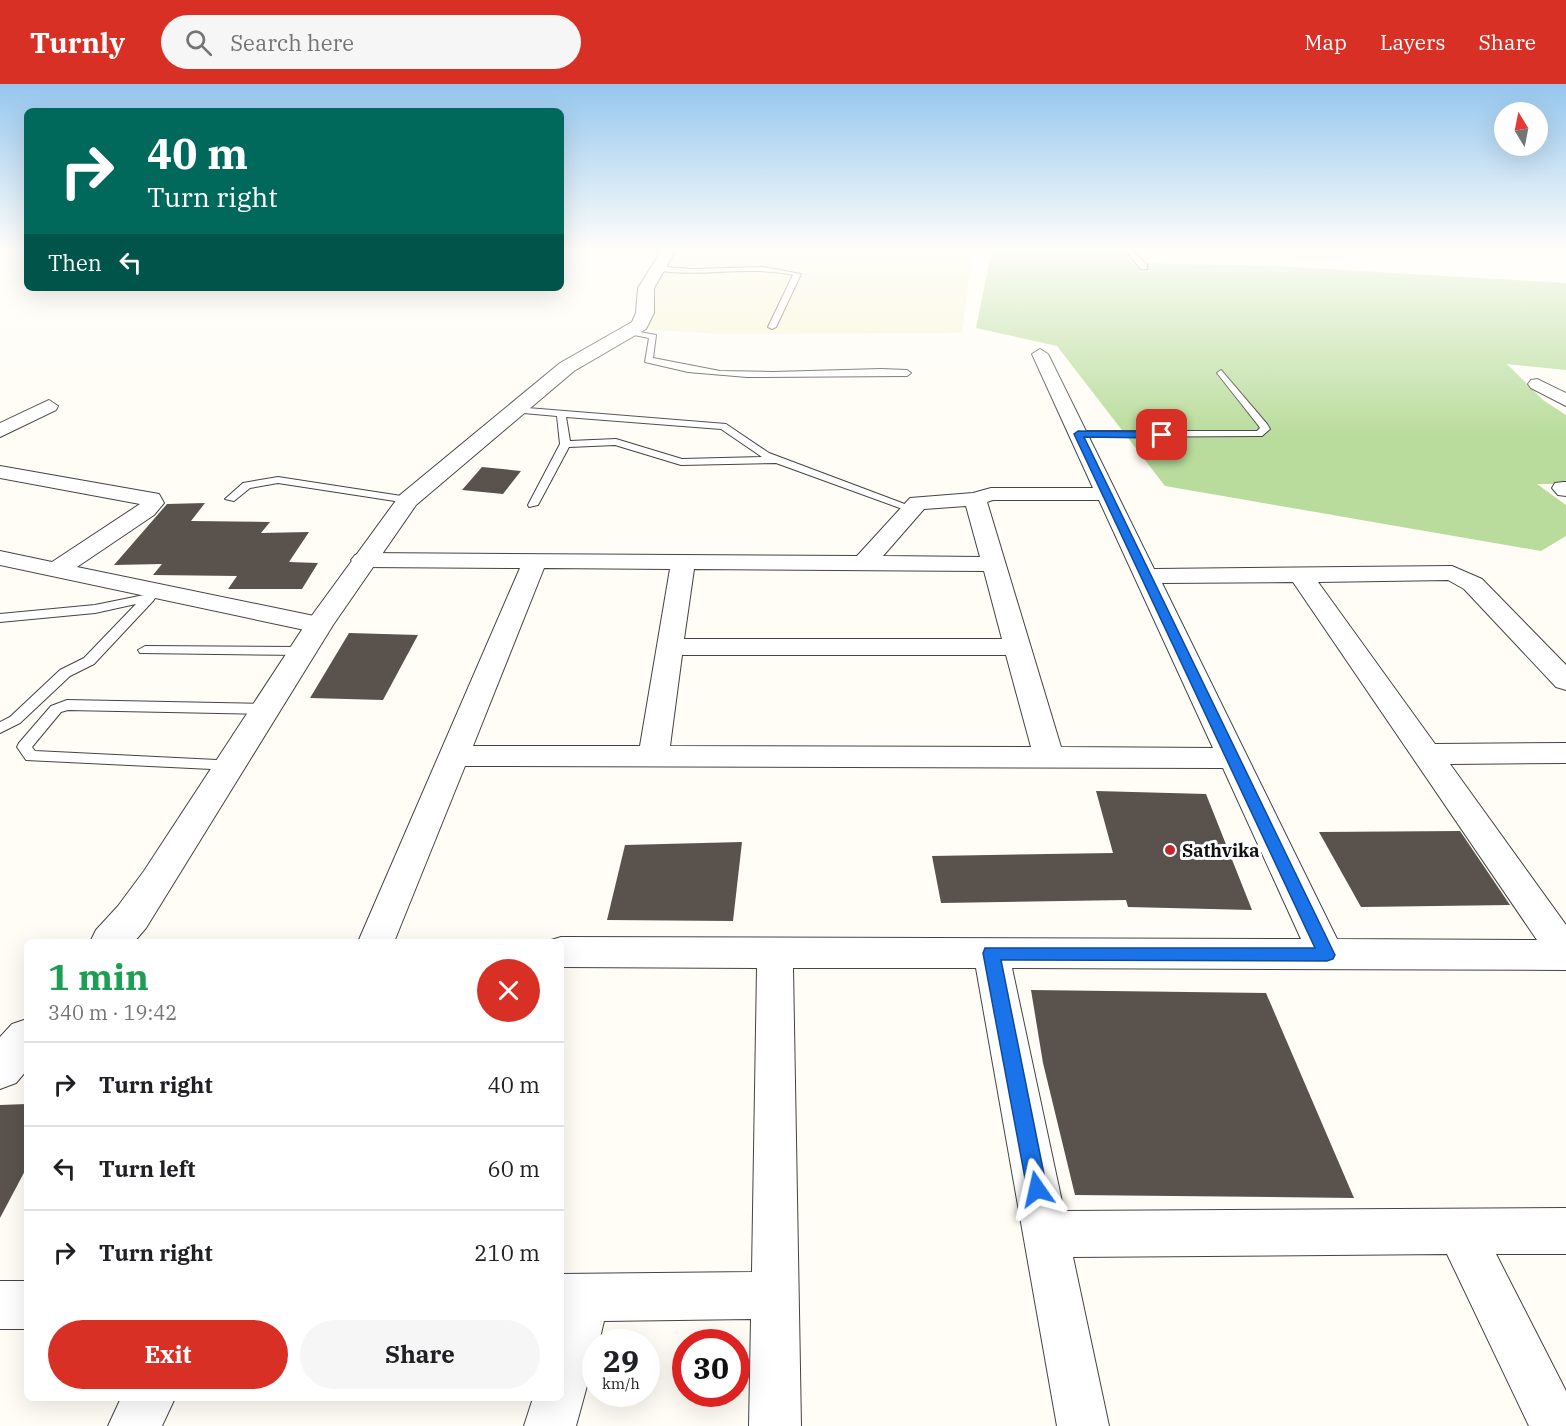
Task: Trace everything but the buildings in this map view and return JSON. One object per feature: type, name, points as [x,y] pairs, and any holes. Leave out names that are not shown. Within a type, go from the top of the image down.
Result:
[{"type":"street","points":[[113,939],[132,916],[232,765],[319,625],[363,560],[408,500],[577,359],[632,332],[643,319],[644,311]]},
{"type":"street","points":[[1040,354],[1327,955]]},
{"type":"street","points":[[1538,384],[1566,400]]},
{"type":"street","points":[[0,431],[49,406]]},
{"type":"street","points":[[0,472],[151,499],[153,503],[146,510],[56,570]]},
{"type":"street","points":[[863,564],[918,503],[975,500],[991,494],[1106,494]]},
{"type":"street","points":[[975,500],[1049,758]]},
{"type":"street","points":[[0,558],[159,596],[319,625]]},
{"type":"street","points":[[363,560],[992,564]]},
{"type":"street","points":[[377,939],[535,562]]},
{"type":"street","points":[[653,757],[683,562]]},
{"type":"street","points":[[1146,576],[1440,572],[1465,578],[1566,681]]},
{"type":"street","points":[[1300,574],[1566,954]]},
{"type":"street","points":[[670,647],[1016,647]]},
{"type":"street","points":[[1426,754],[1566,753]]},
{"type":"street","points":[[453,756],[1233,758]]},
{"type":"street","points":[[564,952],[1566,954]]},
{"type":"street","points":[[775,953],[775,1426]]},
{"type":"street","points":[[991,953],[1083,1426]]},
{"type":"street","points":[[0,1069],[24,1041]]},
{"type":"street","points":[[1046,1234],[1566,1231]]},
{"type":"street","points":[[1460,1232],[1556,1426]]},
{"type":"street","points":[[564,1366],[574,1298],[775,1295]]},
{"type":"street","points":[[0,1305],[24,1305]]},
{"type":"street","points":[[134,1426],[148,1401]]},
{"type":"street","points":[[550,1426],[557,1401]]},
{"type":"lane","points":[[772,327],[780,311]]},
{"type":"lane","points":[[632,332],[653,337],[648,360],[695,371],[776,374],[873,371],[907,373]]},
{"type":"lane","points":[[1078,434],[1259,434],[1265,429],[1262,424],[1221,374]]},
{"type":"lane","points":[[515,410],[723,426],[765,454],[912,509]]},
{"type":"lane","points":[[533,505],[565,444],[561,414]]},
{"type":"lane","points":[[565,444],[616,442],[681,462],[780,460]]},
{"type":"lane","points":[[230,499],[247,485],[279,480],[408,500]]},
{"type":"lane","points":[[0,618],[95,609],[159,596]]},
{"type":"lane","points":[[0,728],[15,720],[65,672],[89,661],[159,596]]},
{"type":"lane","points":[[146,650],[303,651]]},
{"type":"lane","points":[[232,765],[31,756],[24,747],[56,709],[67,705],[267,709]]},
{"type":"shaded area","points":[[646,311],[965,311],[962,333],[719,334],[643,329]]},
{"type":"green space","points":[[979,311],[1566,311],[1566,370],[1507,364],[1543,400],[1566,415],[1566,484],[1537,484],[1566,505],[1566,536],[1541,551],[1165,486],[1057,346],[976,328]]},
{"type":"place","name":"Sathvika","points":[[1170,850]]},
{"type":"route","points":[[1037,1189],[991,953],[1327,955],[1078,434],[1162,435]]}]
